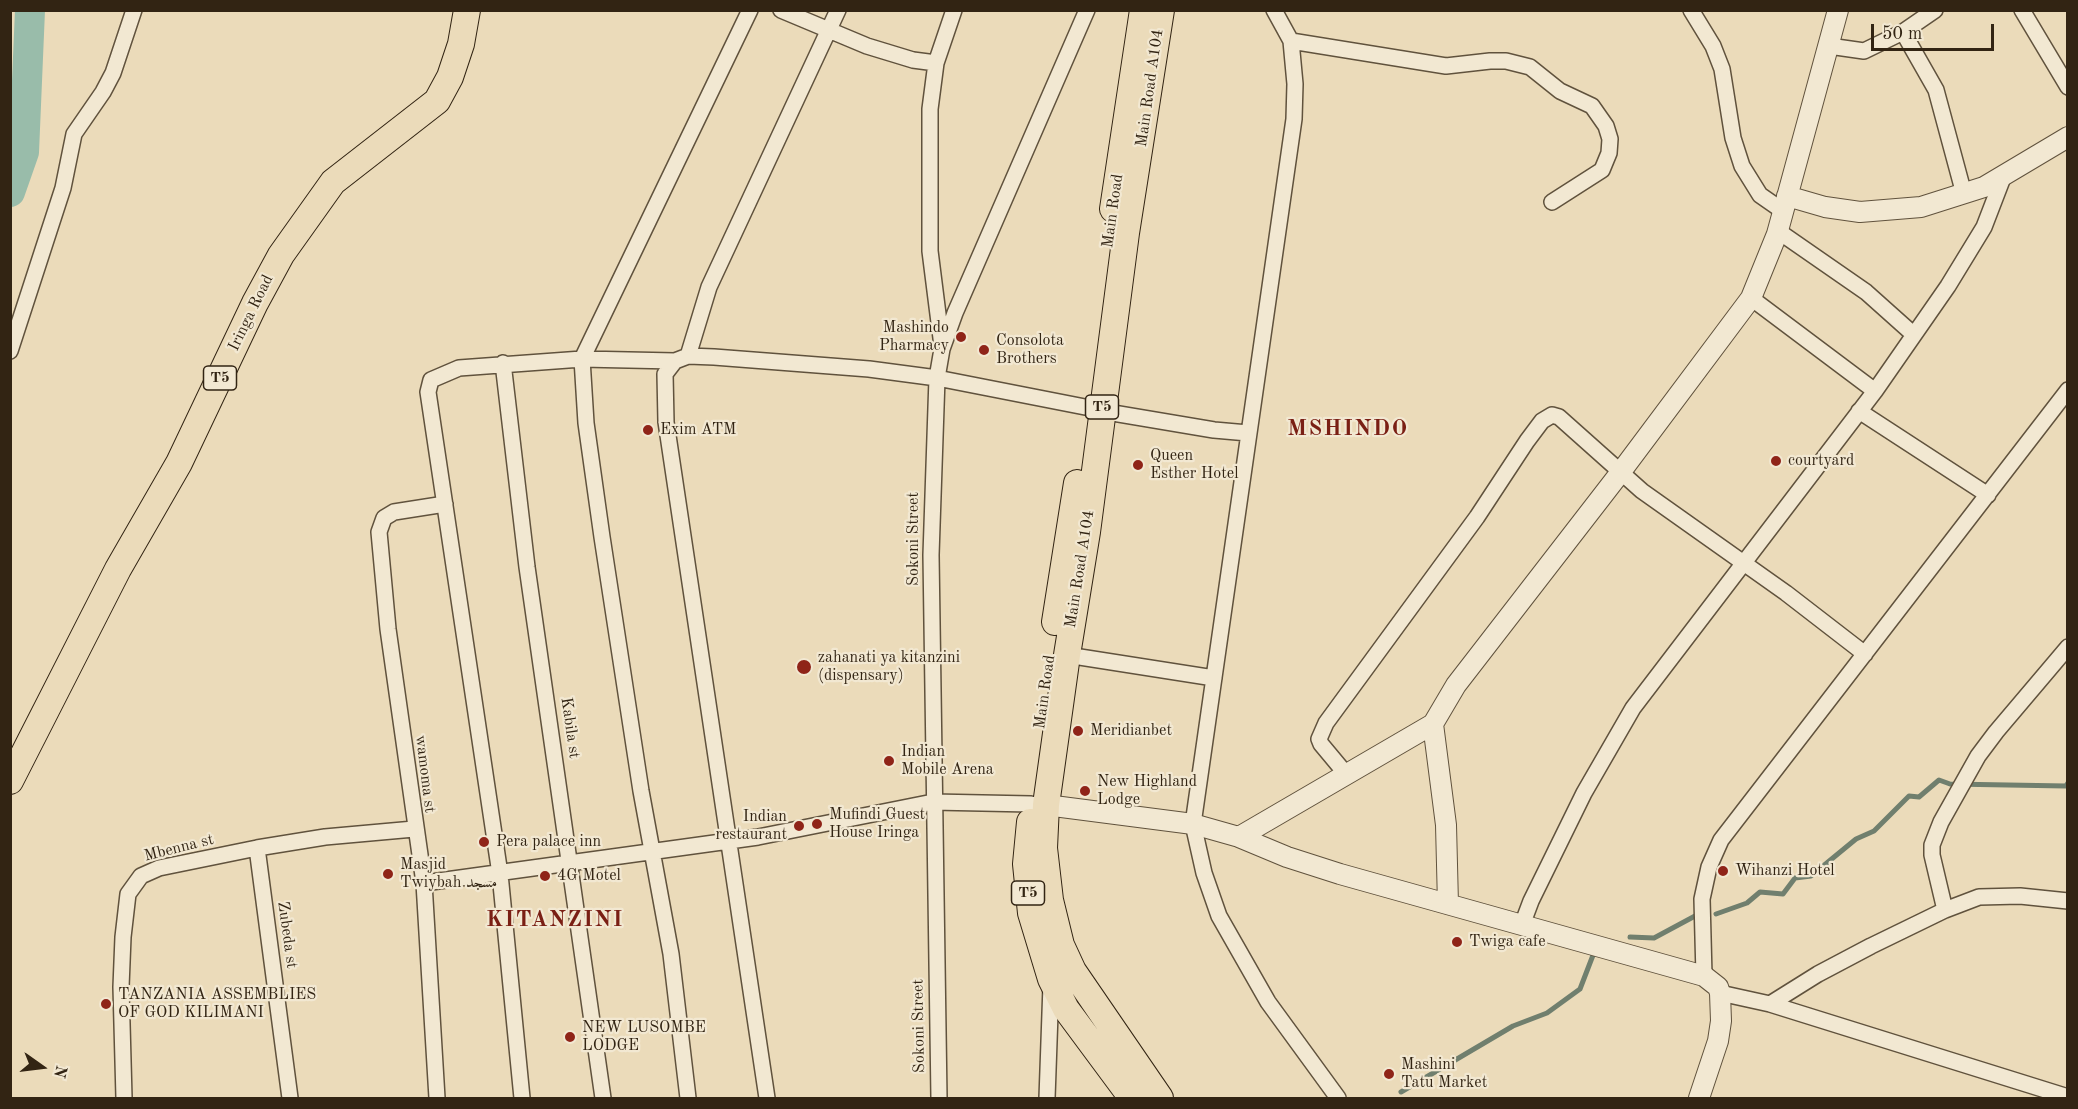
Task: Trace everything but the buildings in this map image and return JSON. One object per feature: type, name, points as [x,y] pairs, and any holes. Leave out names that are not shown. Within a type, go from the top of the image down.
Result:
[{"type":"highway","name":"Iringa Road","points":[[10,781],[118,569],[179,463],[255,303],[281,255],[333,182],[437,101],[454,66],[467,10]]},
{"type":"highway","name":"T5","points":[[1135,127],[1143,10]]},
{"type":"highway","name":"Main Road A104","points":[[1160,1098],[1062,975],[1061,945],[1050,900],[1039,804],[1087,532],[1093,409],[1126,233],[1135,127],[1161,10]]},
{"type":"highway","name":"Main Road","points":[[1039,804],[1039,735],[1076,485],[1093,409]]},
{"type":"highway","name":"T5","points":[[1062,975],[1066,1009],[1132,1098]]},
{"type":"street","points":[[10,351],[63,188],[74,134],[108,82],[134,10]]},
{"type":"street","points":[[688,1098],[671,954],[652,851],[586,423],[582,359],[750,10]]},
{"type":"street","points":[[781,10],[895,56],[936,63]]},
{"type":"street","points":[[767,1098],[666,422],[665,374],[681,358],[709,287],[838,10]]},
{"type":"street","points":[[942,349],[930,251],[930,109],[936,63],[954,10]]},
{"type":"street","name":"Sokoni Street","points":[[939,1098],[931,555],[937,378],[942,349],[955,313],[1087,10]]},
{"type":"street","points":[[1274,10],[1291,41],[1294,119],[1193,824],[1206,881],[1220,916],[1268,1002],[1338,1098]]},
{"type":"street","points":[[1691,10],[1713,46],[1722,69],[1733,138],[1742,166],[1760,195],[1785,204],[1881,212],[1921,207],[1964,194],[2004,175],[2067,137]]},
{"type":"street","points":[[1239,837],[1432,724],[1456,685],[1620,473],[1751,298],[1778,231],[1838,10]]},
{"type":"street","points":[[1829,46],[1864,51],[1903,32],[1935,10]]},
{"type":"street","points":[[2022,10],[2067,87]]},
{"type":"street","points":[[1903,32],[1936,90],[1964,194]]},
{"type":"street","points":[[1291,41],[1446,66],[1506,61],[1530,68],[1560,91],[1592,106],[1606,126],[1610,139],[1610,153],[1602,170],[1552,202]]},
{"type":"street","points":[[1522,925],[1531,901],[1584,793],[1622,725],[1657,675],[1875,391],[1948,286],[1984,226],[2004,175]]},
{"type":"street","points":[[1778,231],[1873,297],[1913,334]]},
{"type":"street","points":[[1751,298],[1875,391]]},
{"type":"street","points":[[522,1098],[500,874],[428,392],[431,380],[459,368],[582,359],[681,358],[869,369],[937,378],[1093,409],[1248,433]]},
{"type":"street","name":"Kabila st","points":[[503,363],[527,567],[603,1098]]},
{"type":"street","points":[[1704,976],[1701,899],[1709,867],[1721,840],[2067,390]]},
{"type":"street","points":[[1859,411],[1988,495]]},
{"type":"street","points":[[1346,774],[1319,739],[1326,723],[1478,517],[1542,421],[1552,415],[1559,417],[1620,473],[1865,654]]},
{"type":"street","name":"wamoma st","points":[[437,1098],[423,883],[388,629],[379,532],[384,518],[394,512],[445,504]]},
{"type":"street","points":[[1945,910],[1932,855],[1932,845],[1941,822],[1978,756],[2067,647]]},
{"type":"street","points":[[1067,655],[1214,678]]},
{"type":"street","points":[[1432,724],[1446,825],[1448,904]]},
{"type":"street","points":[[423,883],[729,841],[933,802],[1039,804],[1193,824],[1239,837],[1287,857],[1704,976],[1718,987],[1721,1022],[1718,1041],[1699,1098]]},
{"type":"street","name":"Mbenna st","points":[[124,1098],[121,987],[123,937],[128,894],[141,876],[159,868],[256,848],[326,837],[414,829]]},
{"type":"street","name":"Zubeda st","points":[[256,848],[290,1098]]},
{"type":"street","points":[[1770,1004],[1818,974],[1945,910],[1979,897],[2020,896],[2067,901]]},
{"type":"street","points":[[1047,1098],[1062,975]]},
{"type":"street","points":[[1720,993],[1770,1004],[2067,1097]]},
{"type":"waterway","points":[[10,192],[24,152],[30,10]]},
{"type":"waterway","points":[[1716,914],[1747,903],[1760,892],[1783,894],[1795,878],[1811,876],[1856,839],[1874,831],[1909,796],[1919,797],[1939,780],[1950,784],[2066,786],[2068,783]]},
{"type":"waterway","points":[[1630,937],[1654,938],[1695,916]]},
{"type":"waterway","points":[[1401,1092],[1513,1026],[1547,1013],[1580,989],[1595,950]]},
{"type":"place","name":"Mashindo Pharmacy","points":[[961,337]]},
{"type":"place","name":"Consolota Brothers","points":[[984,350]]},
{"type":"place","name":"Exim ATM","points":[[648,430]]},
{"type":"place","name":"courtyard","points":[[1776,461]]},
{"type":"place","name":"Queen Esther Hotel","points":[[1138,465]]},
{"type":"place","name":"zahanati ya kitanzini (dispensary)","points":[[804,667]]},
{"type":"place","name":"Meridianbet","points":[[1078,731]]},
{"type":"place","name":"Indian Mobile Arena","points":[[889,761]]},
{"type":"place","name":"New Highland Lodge","points":[[1085,791]]},
{"type":"place","name":"Mufindi Guest House Iringa","points":[[817,824]]},
{"type":"place","name":"Indian restaurant","points":[[799,826]]},
{"type":"place","name":"Pera palace inn","points":[[484,842]]},
{"type":"place","name":"Wihanzi Hotel","points":[[1723,871]]},
{"type":"place","name":"Masjid Twiybah مسجد","points":[[388,874]]},
{"type":"place","name":"4G Motel","points":[[545,876]]},
{"type":"place","name":"Twiga cafe","points":[[1457,942]]},
{"type":"place","name":"TANZANIA ASSEMBLIES OF GOD KILIMANI","points":[[106,1004]]},
{"type":"place","name":"NEW LUSOMBE LODGE","points":[[570,1037]]},
{"type":"place","name":"Mashini Tatu Market","points":[[1389,1074]]},
{"type":"district","name":"MSHINDO","points":[[1348,429]]},
{"type":"district","name":"KITANZINI","points":[[555,920]]}]
